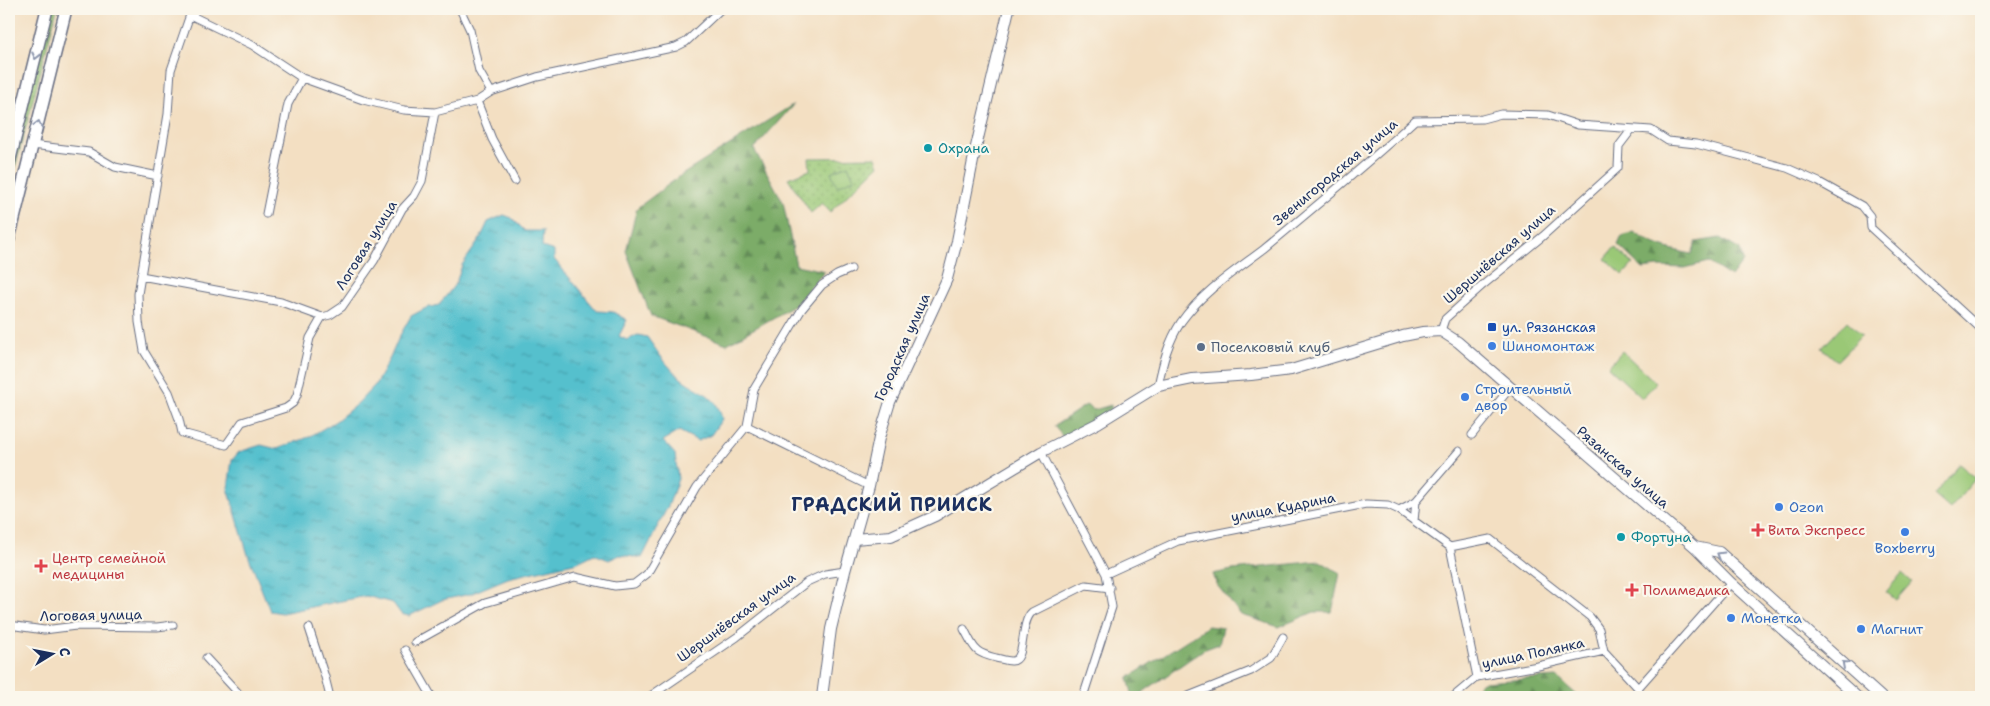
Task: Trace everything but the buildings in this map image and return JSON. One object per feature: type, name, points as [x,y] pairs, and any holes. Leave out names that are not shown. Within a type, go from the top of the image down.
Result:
[{"type":"main road","points":[[9,163],[47,9]]},
{"type":"main road","points":[[9,239],[66,9]]},
{"type":"street","points":[[460,9],[470,30],[479,71],[492,92]]},
{"type":"street","points":[[141,276],[281,302],[322,317],[310,338],[294,403],[286,408],[242,422],[226,445],[182,433],[169,392],[144,351],[139,322],[138,294],[141,276],[158,176],[168,114],[171,70],[191,12],[252,45],[302,78],[363,100],[404,110],[435,112],[477,101],[492,92],[537,77],[676,47],[686,42],[721,9]]},
{"type":"street","name":"Городская улица","points":[[822,697],[832,629],[844,570],[869,486],[879,438],[890,402],[947,279],[958,241],[975,151],[1009,9]]},
{"type":"street","points":[[266,214],[288,104],[302,78]]},
{"type":"street","points":[[477,101],[492,139],[515,181]]},
{"type":"street","name":"Логовая улица","points":[[322,317],[330,315],[342,306],[374,261],[402,208],[414,196],[422,182],[435,112]]},
{"type":"street","name":"Звенигородская улица","points":[[1158,386],[1163,360],[1171,339],[1183,320],[1213,288],[1380,152],[1415,120],[1482,119],[1502,114],[1548,115],[1578,125],[1651,130],[1668,141],[1696,144],[1787,168],[1819,182],[1862,206],[1870,216],[1871,228],[1981,329]]},
{"type":"street","name":"Шершнёвская улица","points":[[1441,331],[1445,319],[1483,284],[1543,236],[1618,168],[1619,146],[1632,129]]},
{"type":"street","points":[[32,146],[89,152],[115,167],[158,176]]},
{"type":"street","points":[[415,642],[485,603],[575,577],[615,586],[634,584],[647,574],[696,487],[747,426],[754,389],[802,309],[822,285],[851,269]]},
{"type":"street","points":[[854,539],[878,538],[900,534],[935,516],[1041,452],[1098,423],[1158,386],[1192,378],[1251,375],[1291,370],[1403,336],[1441,331]]},
{"type":"street","name":"Рязанская улица","points":[[1441,331],[1458,342],[1695,547],[1731,583],[1857,697]]},
{"type":"street","points":[[1472,435],[1510,388]]},
{"type":"street","points":[[747,426],[869,486]]},
{"type":"street","points":[[1459,451],[1416,501],[1399,510],[1450,547],[1477,678]]},
{"type":"street","points":[[1041,452],[1106,574],[1110,588],[1112,607],[1083,697]]},
{"type":"street","points":[[1414,521],[1416,501]]},
{"type":"street","name":"улица Кудрина","points":[[1106,574],[1178,541],[1366,504],[1388,505],[1399,510]]},
{"type":"street","points":[[1450,547],[1490,539],[1590,616],[1599,629],[1604,651]]},
{"type":"street","points":[[1695,547],[1719,552],[1881,697]]},
{"type":"street","name":"Шершнёвская улица","points":[[649,697],[737,637],[807,582],[825,574],[844,570]]},
{"type":"street","points":[[1731,583],[1741,572]]},
{"type":"street","name":"улица Полянка","points":[[1453,697],[1477,678],[1604,651],[1638,688],[1731,583]]},
{"type":"street","points":[[964,629],[976,651],[980,654],[1012,662],[1017,660],[1021,654],[1025,622],[1027,616],[1032,612],[1086,585],[1110,588]]},
{"type":"street","points":[[1786,632],[1796,620]]},
{"type":"street","name":"Логовая улица","points":[[9,625],[44,630],[76,626],[157,627],[173,625]]},
{"type":"street","points":[[309,628],[326,677],[330,697]]},
{"type":"street","points":[[1186,697],[1251,671],[1271,658],[1284,637]]},
{"type":"street","points":[[405,650],[432,697]]},
{"type":"street","points":[[206,658],[242,697]]},
{"type":"green space","points":[[50,9],[57,9],[9,191],[9,166]]},
{"type":"green space","points":[[794,104],[754,149],[783,202],[796,265],[825,271],[794,306],[727,344],[651,316],[626,251],[637,208],[680,176]]},
{"type":"green space","points":[[876,157],[879,165],[830,212],[822,203],[811,213],[788,178],[810,170],[809,158]]},
{"type":"green space","points":[[848,165],[854,179],[837,186],[831,172]]},
{"type":"green space","points":[[1634,232],[1662,246],[1692,254],[1696,242],[1720,238],[1740,250],[1743,261],[1731,277],[1708,262],[1685,268],[1658,267],[1643,269],[1618,245],[1622,236]]},
{"type":"green space","points":[[1615,247],[1633,264],[1623,275],[1605,259]]},
{"type":"green space","points":[[1847,321],[1862,335],[1837,361],[1822,348]]},
{"type":"green space","points":[[1622,351],[1656,383],[1642,398],[1608,367]]},
{"type":"green space","points":[[1086,405],[1094,410],[1111,405],[1112,411],[1064,438],[1054,426]]},
{"type":"green space","points":[[1959,464],[1976,478],[1950,509],[1934,495]]},
{"type":"green space","points":[[1320,561],[1340,573],[1332,612],[1314,612],[1279,627],[1241,615],[1217,585],[1213,574],[1232,570]]},
{"type":"green space","points":[[1902,573],[1912,582],[1896,600],[1886,592]]},
{"type":"green space","points":[[1208,626],[1223,628],[1219,644],[1203,650],[1136,697],[1133,697],[1128,678]]},
{"type":"green space","points":[[1557,677],[1579,697],[1466,697],[1482,682]]},
{"type":"water","points":[[504,215],[512,218],[525,231],[543,231],[542,247],[554,251],[554,259],[597,311],[613,312],[627,320],[619,336],[627,340],[638,335],[647,337],[672,370],[712,399],[720,411],[722,419],[711,435],[698,441],[679,431],[663,441],[675,454],[678,479],[669,504],[642,558],[620,555],[609,560],[594,554],[578,562],[508,578],[470,594],[442,600],[409,616],[401,614],[393,603],[366,596],[282,613],[270,611],[248,555],[228,488],[232,460],[239,452],[261,445],[277,449],[309,437],[336,421],[358,403],[375,385],[411,316],[426,308],[439,305],[456,283],[462,265],[480,239],[488,222]]},
{"type":"place","name":"Охрана","points":[[928,148]]},
{"type":"place","name":"ул. Рязанская","points":[[1492,327]]},
{"type":"place","name":"Шиномонтаж","points":[[1492,346]]},
{"type":"place","name":"Поселковый клуб","points":[[1201,347]]},
{"type":"place","name":"Строительный двор","points":[[1465,397]]},
{"type":"place","name":"Ozon","points":[[1779,507]]},
{"type":"place","name":"Вита Экспресс","points":[[1758,530]]},
{"type":"place","name":"Boxberry","points":[[1905,532]]},
{"type":"place","name":"Фортуна","points":[[1621,537]]},
{"type":"place","name":"Центр семейной медицины","points":[[41,566]]},
{"type":"place","name":"Полимедика","points":[[1632,590]]},
{"type":"place","name":"Монетка","points":[[1731,618]]},
{"type":"place","name":"Магнит","points":[[1861,629]]},
{"type":"district","name":"ГРАДСКИЙ ПРИИСК","points":[[892,504]]}]
